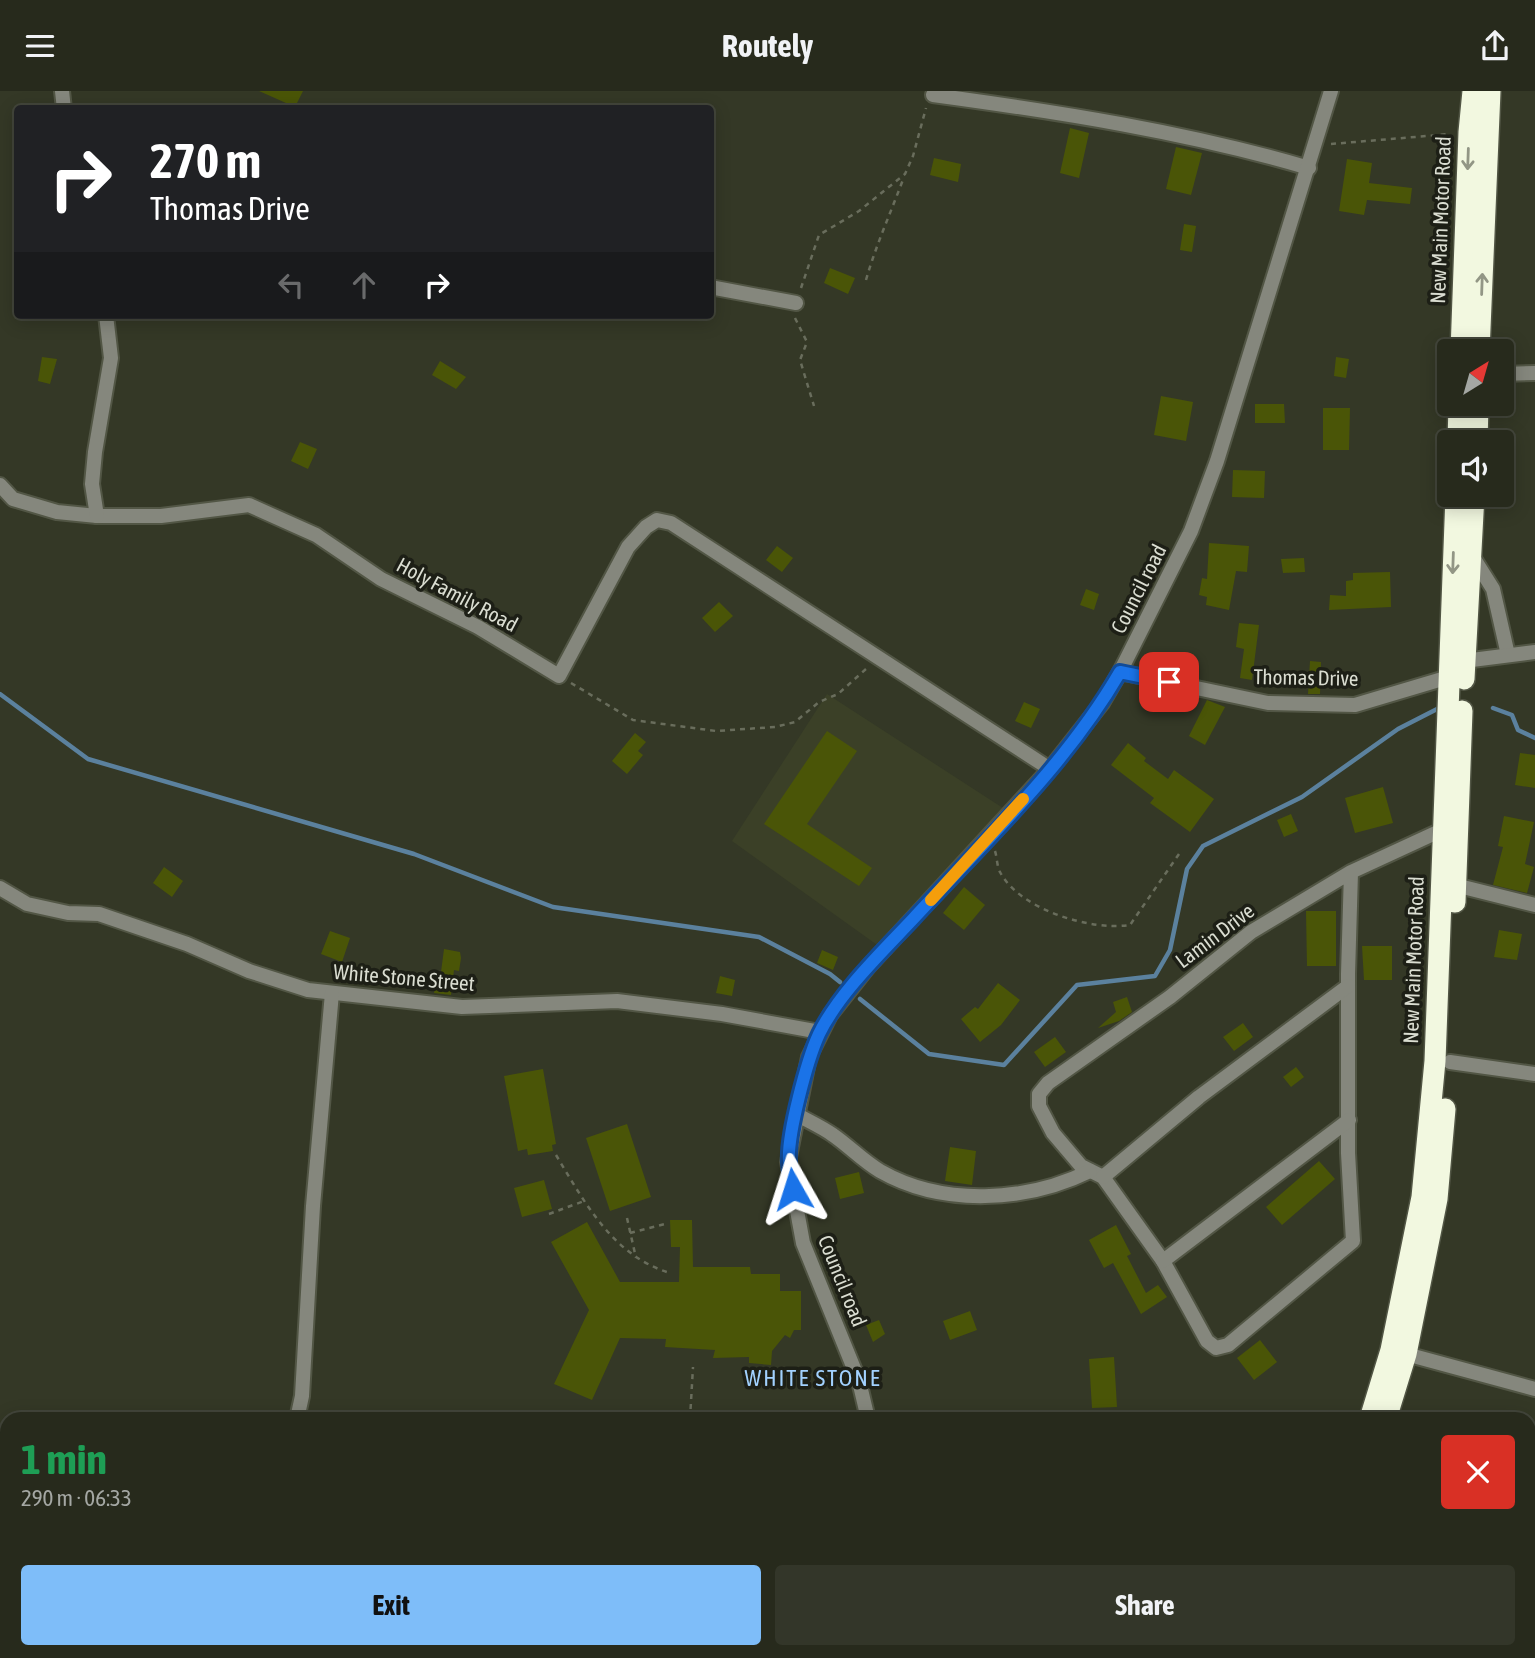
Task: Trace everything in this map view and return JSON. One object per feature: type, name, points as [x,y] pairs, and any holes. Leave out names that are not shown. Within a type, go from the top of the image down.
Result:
[{"type":"highway","name":"New Main Motor Road","points":[[1461,339],[1473,91]]},
{"type":"highway","name":"New Main Motor Road","points":[[1480,339],[1490,91]]},
{"type":"highway","name":"New Main Motor Road","points":[[1372,1412],[1391,1350],[1422,1197],[1436,1061],[1442,830],[1456,507]]},
{"type":"highway","name":"New Main Motor Road","points":[[1388,1412],[1406,1354],[1437,1199],[1450,1062],[1464,661],[1473,507]]},
{"type":"street","name":"Council road","points":[[866,1412],[859,1381],[803,1243],[788,1161],[809,1056],[820,1032],[868,968],[1050,769],[1102,703],[1120,672],[1191,531],[1204,496],[1331,91]]},
{"type":"street","points":[[933,95],[1055,113],[1237,146],[1309,168]]},
{"type":"street","points":[[714,289],[796,303]]},
{"type":"street","points":[[97,516],[92,484],[111,358],[106,319]]},
{"type":"street","points":[[1514,374],[1535,373]]},
{"type":"street","name":"Holy Family Road","points":[[0,485],[13,499],[57,512],[97,516],[161,516],[249,505],[316,535],[381,579],[478,627],[559,676]]},
{"type":"street","points":[[559,676],[628,547],[646,527],[657,520],[671,523],[1050,769]]},
{"type":"street","points":[[1471,554],[1493,589],[1508,655]]},
{"type":"street","points":[[1464,661],[1535,652]]},
{"type":"street","name":"Thomas Drive","points":[[1120,672],[1268,703],[1355,705],[1449,677]]},
{"type":"street","name":"Lamin Drive","points":[[1097,1174],[1066,1151],[1053,1133],[1039,1106],[1040,1094],[1048,1083],[1170,997],[1251,932],[1351,872],[1442,830]]},
{"type":"street","points":[[1097,1174],[1163,1261],[1207,1341],[1216,1348],[1228,1345],[1353,1241],[1348,986],[1351,872]]},
{"type":"street","points":[[1455,885],[1535,905]]},
{"type":"street","name":"White Stone Street","points":[[0,888],[27,904],[68,912],[99,913],[187,944],[249,971],[308,990],[461,1007],[514,1007],[617,1000],[709,1011],[820,1032]]},
{"type":"street","points":[[796,1114],[832,1135],[879,1170],[922,1190],[964,1195],[1013,1194],[1064,1184],[1097,1174],[1348,986]]},
{"type":"street","points":[[298,1412],[302,1396],[313,1206],[332,993]]},
{"type":"street","points":[[1450,1062],[1535,1075]]},
{"type":"street","points":[[1163,1261],[1349,1120]]},
{"type":"street","points":[[1406,1354],[1535,1389]]},
{"type":"path","points":[[866,280],[875,247],[889,221],[913,156],[922,114],[933,95]]},
{"type":"path","points":[[1314,145],[1469,132]]},
{"type":"path","points":[[814,406],[800,360],[807,342],[793,313],[819,235],[859,211],[905,174]]},
{"type":"path","points":[[559,676],[633,720],[716,731],[775,727],[795,722],[819,702],[838,694],[878,658]]},
{"type":"path","points":[[992,834],[1000,872],[1029,903],[1068,919],[1114,927],[1130,925],[1179,854]]},
{"type":"path","points":[[556,1155],[596,1221],[636,1258],[649,1267],[670,1273]]},
{"type":"path","points":[[549,1214],[584,1201]]},
{"type":"path","points":[[627,1218],[636,1258]]},
{"type":"path","points":[[630,1233],[665,1224]]},
{"type":"path","points":[[691,1411],[693,1367]]},
{"type":"shaded area","points":[[827,694],[1006,810],[880,947],[732,841]]},
{"type":"building","points":[[259,91],[303,91],[296,105]]},
{"type":"building","points":[[1070,128],[1089,133],[1079,178],[1060,173]]},
{"type":"building","points":[[1176,147],[1202,153],[1191,195],[1166,189]]},
{"type":"building","points":[[934,158],[961,164],[958,182],[930,175]]},
{"type":"building","points":[[1347,159],[1372,163],[1369,183],[1412,188],[1410,204],[1367,200],[1364,215],[1339,211]]},
{"type":"building","points":[[1184,224],[1196,226],[1192,252],[1180,250]]},
{"type":"building","points":[[830,268],[855,278],[848,294],[824,283]]},
{"type":"building","points":[[42,357],[57,359],[50,384],[38,381]]},
{"type":"building","points":[[1336,357],[1349,359],[1346,378],[1334,376]]},
{"type":"building","points":[[440,361],[466,377],[456,389],[432,375]]},
{"type":"building","points":[[1161,396],[1193,402],[1186,441],[1154,435]]},
{"type":"building","points":[[1255,404],[1284,404],[1285,423],[1255,423]]},
{"type":"building","points":[[1323,408],[1350,408],[1349,450],[1323,450]]},
{"type":"building","points":[[300,442],[317,449],[308,469],[291,461]]},
{"type":"building","points":[[1233,470],[1265,471],[1264,498],[1232,497]]},
{"type":"building","points":[[1209,543],[1249,546],[1247,572],[1236,571],[1229,610],[1206,605],[1207,597],[1199,595],[1202,578],[1207,579]]},
{"type":"building","points":[[777,546],[793,558],[782,572],[766,560]]},
{"type":"building","points":[[1304,558],[1305,572],[1283,573],[1281,559]]},
{"type":"building","points":[[1390,572],[1391,607],[1329,610],[1330,595],[1346,596],[1346,581],[1353,580],[1353,573]]},
{"type":"building","points":[[1086,589],[1099,594],[1094,610],[1080,605]]},
{"type":"building","points":[[719,602],[733,616],[715,632],[702,618]]},
{"type":"building","points":[[1239,623],[1259,625],[1252,680],[1240,678],[1244,649],[1236,647]]},
{"type":"building","points":[[1310,661],[1321,662],[1320,694],[1308,694]]},
{"type":"building","points":[[1207,700],[1225,707],[1205,745],[1189,736]]},
{"type":"building","points":[[1024,702],[1040,709],[1031,728],[1015,721]]},
{"type":"building","points":[[827,731],[857,751],[807,824],[872,868],[859,886],[764,824]]},
{"type":"building","points":[[635,733],[646,742],[638,751],[643,755],[627,774],[612,761]]},
{"type":"building","points":[[1128,743],[1146,758],[1144,761],[1168,779],[1174,770],[1214,799],[1190,832],[1150,803],[1154,798],[1111,765]]},
{"type":"building","points":[[1520,753],[1535,755],[1535,788],[1515,785]]},
{"type":"building","points":[[1383,787],[1393,823],[1355,833],[1345,798]]},
{"type":"building","points":[[1291,814],[1298,831],[1284,837],[1277,820]]},
{"type":"building","points":[[1504,816],[1534,822],[1525,864],[1534,867],[1527,893],[1493,885],[1503,847],[1498,846]]},
{"type":"building","points":[[164,867],[183,881],[172,897],[153,883]]},
{"type":"building","points":[[964,887],[985,905],[964,930],[943,913]]},
{"type":"building","points":[[1306,911],[1336,911],[1336,966],[1307,966]]},
{"type":"building","points":[[1499,930],[1522,934],[1517,960],[1494,957]]},
{"type":"building","points":[[330,931],[350,938],[342,962],[321,954]]},
{"type":"building","points":[[1362,946],[1392,946],[1392,980],[1364,980]]},
{"type":"building","points":[[444,949],[460,952],[461,958],[459,971],[454,970],[451,995],[434,993],[437,972],[441,972]]},
{"type":"building","points":[[822,950],[838,957],[833,970],[817,963]]},
{"type":"building","points":[[720,976],[735,980],[732,996],[716,993]]},
{"type":"building","points":[[998,983],[1020,1000],[1001,1025],[980,1042],[961,1019],[975,1007],[978,1009]]},
{"type":"building","points":[[1127,997],[1132,1012],[1119,1021],[1098,1028],[1116,1012],[1113,1002]]},
{"type":"building","points":[[1243,1023],[1253,1037],[1234,1051],[1223,1037]]},
{"type":"building","points":[[1055,1037],[1066,1052],[1045,1067],[1034,1052]]},
{"type":"building","points":[[1296,1067],[1304,1077],[1291,1087],[1283,1077]]},
{"type":"building","points":[[543,1069],[556,1144],[552,1145],[553,1151],[528,1155],[527,1149],[518,1151],[504,1076]]},
{"type":"building","points":[[627,1124],[651,1197],[610,1211],[586,1138]]},
{"type":"building","points":[[950,1147],[976,1151],[972,1185],[945,1181]]},
{"type":"building","points":[[1319,1161],[1335,1179],[1282,1225],[1266,1207]]},
{"type":"building","points":[[859,1172],[864,1193],[840,1199],[835,1178]]},
{"type":"building","points":[[544,1180],[552,1209],[522,1217],[514,1188]]},
{"type":"building","points":[[670,1220],[692,1220],[693,1267],[750,1267],[751,1274],[780,1274],[780,1291],[801,1291],[801,1330],[794,1330],[790,1338],[785,1335],[772,1351],[771,1365],[749,1363],[749,1357],[713,1358],[715,1350],[665,1347],[666,1339],[620,1338],[592,1400],[554,1384],[589,1310],[551,1242],[587,1222],[620,1282],[679,1282],[680,1247],[671,1247]]},
{"type":"building","points":[[1116,1225],[1131,1254],[1127,1256],[1146,1293],[1158,1285],[1167,1297],[1141,1314],[1113,1263],[1104,1268],[1089,1240]]},
{"type":"building","points":[[970,1311],[977,1330],[950,1340],[943,1321]]},
{"type":"building","points":[[879,1320],[885,1334],[873,1342],[866,1325]]},
{"type":"building","points":[[1260,1340],[1277,1362],[1254,1380],[1237,1358]]},
{"type":"building","points":[[1114,1357],[1117,1407],[1092,1408],[1089,1359]]},
{"type":"waterway","points":[[0,694],[88,759],[414,854],[553,907],[759,937],[830,974],[840,982]]},
{"type":"waterway","points":[[860,999],[929,1054],[1004,1065],[1077,985],[1155,976],[1170,950],[1187,869],[1203,846],[1302,797],[1398,729],[1441,707]]},
{"type":"waterway","points":[[1493,708],[1512,715],[1518,730],[1535,738]]},
{"type":"slow traffic","points":[[931,900],[1023,799]]},
{"type":"district","name":"WHITE STONE","points":[[813,1378]]},
{"type":"route","points":[[793,1189],[788,1161],[796,1114],[809,1056],[830,1015],[868,968],[1050,769],[1102,703],[1120,672],[1169,682]]}]
